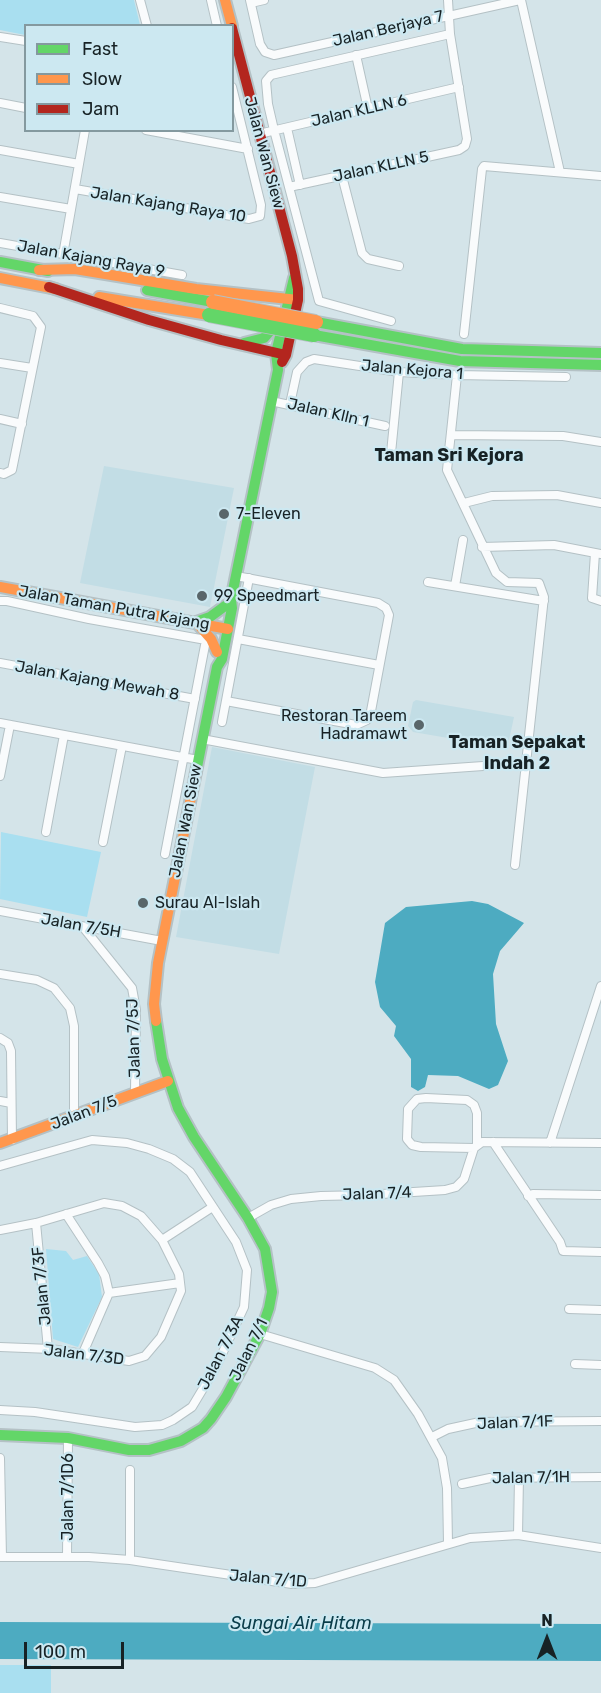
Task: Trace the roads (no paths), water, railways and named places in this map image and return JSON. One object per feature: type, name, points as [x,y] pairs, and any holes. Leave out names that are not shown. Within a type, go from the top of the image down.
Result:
[{"type":"main road","name":"Jalan Wan Siew","points":[[225,0],[231,24]]},
{"type":"main road","name":"Jalan Wan Siew","points":[[217,667],[222,659],[228,603],[242,577],[271,401],[293,299],[294,278],[292,256],[234,35]]},
{"type":"main road","points":[[0,262],[431,357],[460,361],[601,365]]},
{"type":"main road","points":[[39,270],[75,269],[196,289],[293,299]]},
{"type":"main road","points":[[0,278],[462,349],[601,353]]},
{"type":"main road","points":[[49,287],[221,340],[281,354]]},
{"type":"main road","points":[[221,340],[254,342],[267,335],[276,316],[276,306],[269,296]]},
{"type":"main road","name":"Jalan Taman Putra Kajang","points":[[0,587],[225,628]]},
{"type":"main road","points":[[217,652],[211,639],[196,622],[210,617],[228,603]]},
{"type":"main road","name":"Jalan Wan Siew","points":[[168,1081],[157,1036],[155,983],[217,667],[217,652],[225,628]]},
{"type":"main road","name":"Jalan 7/5","points":[[6,1142],[74,1110],[135,1094],[168,1081]]},
{"type":"main road","name":"Jalan 7/1","points":[[0,1435],[68,1437],[129,1450],[149,1450],[181,1441],[203,1428],[212,1419],[260,1334],[269,1308],[271,1277],[265,1249],[248,1218],[194,1137],[178,1108],[168,1081]]},
{"type":"street","points":[[140,0],[146,24]]},
{"type":"street","points":[[211,0],[217,24]]},
{"type":"street","points":[[251,2],[264,0]]},
{"type":"street","points":[[448,0],[450,34],[459,87]]},
{"type":"street","points":[[521,0],[560,172]]},
{"type":"street","name":"Jalan Berjaya 7","points":[[251,2],[260,44],[265,52],[274,55],[521,0]]},
{"type":"street","points":[[391,321],[319,301],[274,130],[266,81],[272,75],[450,34]]},
{"type":"street","points":[[0,37],[24,41]]},
{"type":"street","points":[[356,55],[368,109]]},
{"type":"street","name":"Jalan KLLN 6","points":[[259,134],[459,87]]},
{"type":"street","name":"Jalan KLLN 5","points":[[289,187],[459,150],[465,146],[467,139],[459,87]]},
{"type":"street","points":[[172,133],[248,149],[234,95]]},
{"type":"street","points":[[0,103],[24,108]]},
{"type":"street","points":[[287,128],[300,185]]},
{"type":"street","points":[[63,255],[85,132]]},
{"type":"street","name":"Jalan Kajang Raya 10","points":[[75,189],[249,219],[260,216],[261,205],[248,149]]},
{"type":"street","points":[[0,150],[79,164]]},
{"type":"street","points":[[464,334],[480,180],[484,166],[601,176]]},
{"type":"street","points":[[342,176],[362,253],[368,260],[399,266]]},
{"type":"street","points":[[0,197],[71,210]]},
{"type":"street","name":"Jalan Kajang Raya 9","points":[[0,243],[182,275]]},
{"type":"street","points":[[0,308],[33,316],[40,327],[12,470],[4,474],[0,473]]},
{"type":"street","name":"Jalan Kejora 1","points":[[290,404],[297,372],[306,362],[314,359],[399,372],[566,376]]},
{"type":"street","points":[[0,363],[32,368]]},
{"type":"street","points":[[391,453],[399,372]]},
{"type":"street","points":[[457,375],[447,470],[496,573],[504,581],[540,583],[543,591],[544,601],[515,865]]},
{"type":"street","name":"Jalan Klln 1","points":[[271,401],[385,426]]},
{"type":"street","points":[[0,419],[22,424]]},
{"type":"street","points":[[451,435],[563,436],[601,442]]},
{"type":"street","points":[[464,503],[492,496],[557,495],[601,503]]},
{"type":"street","points":[[455,586],[463,540]]},
{"type":"street","points":[[482,547],[554,545],[598,554],[592,598],[601,601]]},
{"type":"street","points":[[222,722],[226,701],[238,639],[242,577],[378,603],[386,608],[389,615],[371,711],[367,720],[356,725],[226,701]]},
{"type":"street","points":[[428,582],[544,601]]},
{"type":"street","points":[[0,601],[206,640],[165,854]]},
{"type":"street","points":[[238,639],[379,665]]},
{"type":"street","name":"Jalan Kajang Mewah 8","points":[[0,663],[195,699]]},
{"type":"street","points":[[0,723],[198,760]]},
{"type":"street","points":[[0,776],[10,724]]},
{"type":"street","points":[[46,832],[64,735]]},
{"type":"street","points":[[202,739],[383,773],[526,764]]},
{"type":"street","points":[[104,843],[122,746]]},
{"type":"street","name":"Jalan 7/5H","points":[[0,911],[162,941]]},
{"type":"street","name":"Jalan 7/5J","points":[[83,927],[132,988],[136,1010],[135,1094]]},
{"type":"street","points":[[0,974],[37,980],[54,988],[70,1008],[74,1026],[74,1110]]},
{"type":"street","points":[[550,1143],[599,999],[601,986]]},
{"type":"street","points":[[0,1038],[8,1042],[11,1051],[11,1103],[6,1142]]},
{"type":"street","points":[[478,1145],[477,1113],[474,1105],[467,1100],[426,1098],[417,1100],[408,1109],[407,1138],[412,1145],[421,1147],[478,1145],[493,1142],[601,1143]]},
{"type":"street","points":[[0,1101],[11,1103]]},
{"type":"street","name":"Jalan 7/3A","points":[[0,1166],[92,1140],[127,1143],[165,1156],[189,1173],[236,1242],[247,1270],[244,1307],[216,1367],[192,1407],[173,1420],[162,1425],[135,1427],[35,1412],[0,1410]]},
{"type":"street","points":[[493,1142],[560,1242],[563,1251],[601,1252]]},
{"type":"street","name":"Jalan 7/4","points":[[248,1218],[271,1205],[291,1199],[445,1191],[464,1179],[478,1145]]},
{"type":"street","points":[[528,1196],[533,1194],[601,1195]]},
{"type":"street","points":[[0,1230],[36,1223],[104,1203],[122,1206],[141,1216],[162,1240],[179,1274],[180,1283],[109,1293]]},
{"type":"street","points":[[162,1240],[211,1208]]},
{"type":"street","points":[[66,1214],[98,1263],[105,1276],[109,1293],[83,1353]]},
{"type":"street","name":"Jalan 7/3F","points":[[36,1223],[48,1349]]},
{"type":"street","name":"Jalan 7/3D","points":[[0,1347],[48,1349],[129,1361],[146,1356],[161,1337],[181,1291],[180,1283]]},
{"type":"street","points":[[569,1309],[601,1310]]},
{"type":"street","points":[[260,1334],[375,1368],[394,1380],[432,1437],[442,1458],[447,1488],[448,1543]]},
{"type":"street","points":[[575,1364],[601,1365]]},
{"type":"street","name":"Jalan 7/1F","points":[[432,1437],[448,1429],[480,1422],[601,1421]]},
{"type":"street","name":"Jalan 7/1D6","points":[[67,1557],[68,1437]]},
{"type":"street","points":[[0,1458],[1,1557]]},
{"type":"street","points":[[130,1470],[130,1560]]},
{"type":"street","points":[[518,1535],[519,1477]]},
{"type":"street","name":"Jalan 7/1H","points":[[462,1484],[490,1478],[601,1477]]},
{"type":"street","name":"Jalan 7/1D","points":[[1,1557],[130,1560],[292,1584],[315,1582],[470,1538],[518,1535],[601,1548]]},
{"type":"water","points":[[472,901],[488,904],[524,923],[500,951],[493,974],[496,1024],[508,1061],[498,1085],[489,1089],[458,1076],[428,1075],[425,1087],[418,1091],[411,1087],[411,1059],[394,1036],[396,1026],[380,1007],[375,982],[385,923],[406,907]]},
{"type":"water","name":"Sungai Air Hitam","points":[[0,1622],[601,1624],[601,1661],[0,1659]]},
{"type":"place","name":"7-Eleven","points":[[224,514]]},
{"type":"place","name":"99 Speedmart","points":[[202,596]]},
{"type":"place","name":"Restoran Tareem Hadramawt","points":[[419,725]]},
{"type":"place","name":"Surau Al-Islah","points":[[143,903]]},
{"type":"district","name":"Taman Sri Kejora","points":[[449,456]]},
{"type":"district","name":"Taman Sepakat Indah 2","points":[[517,753]]}]
